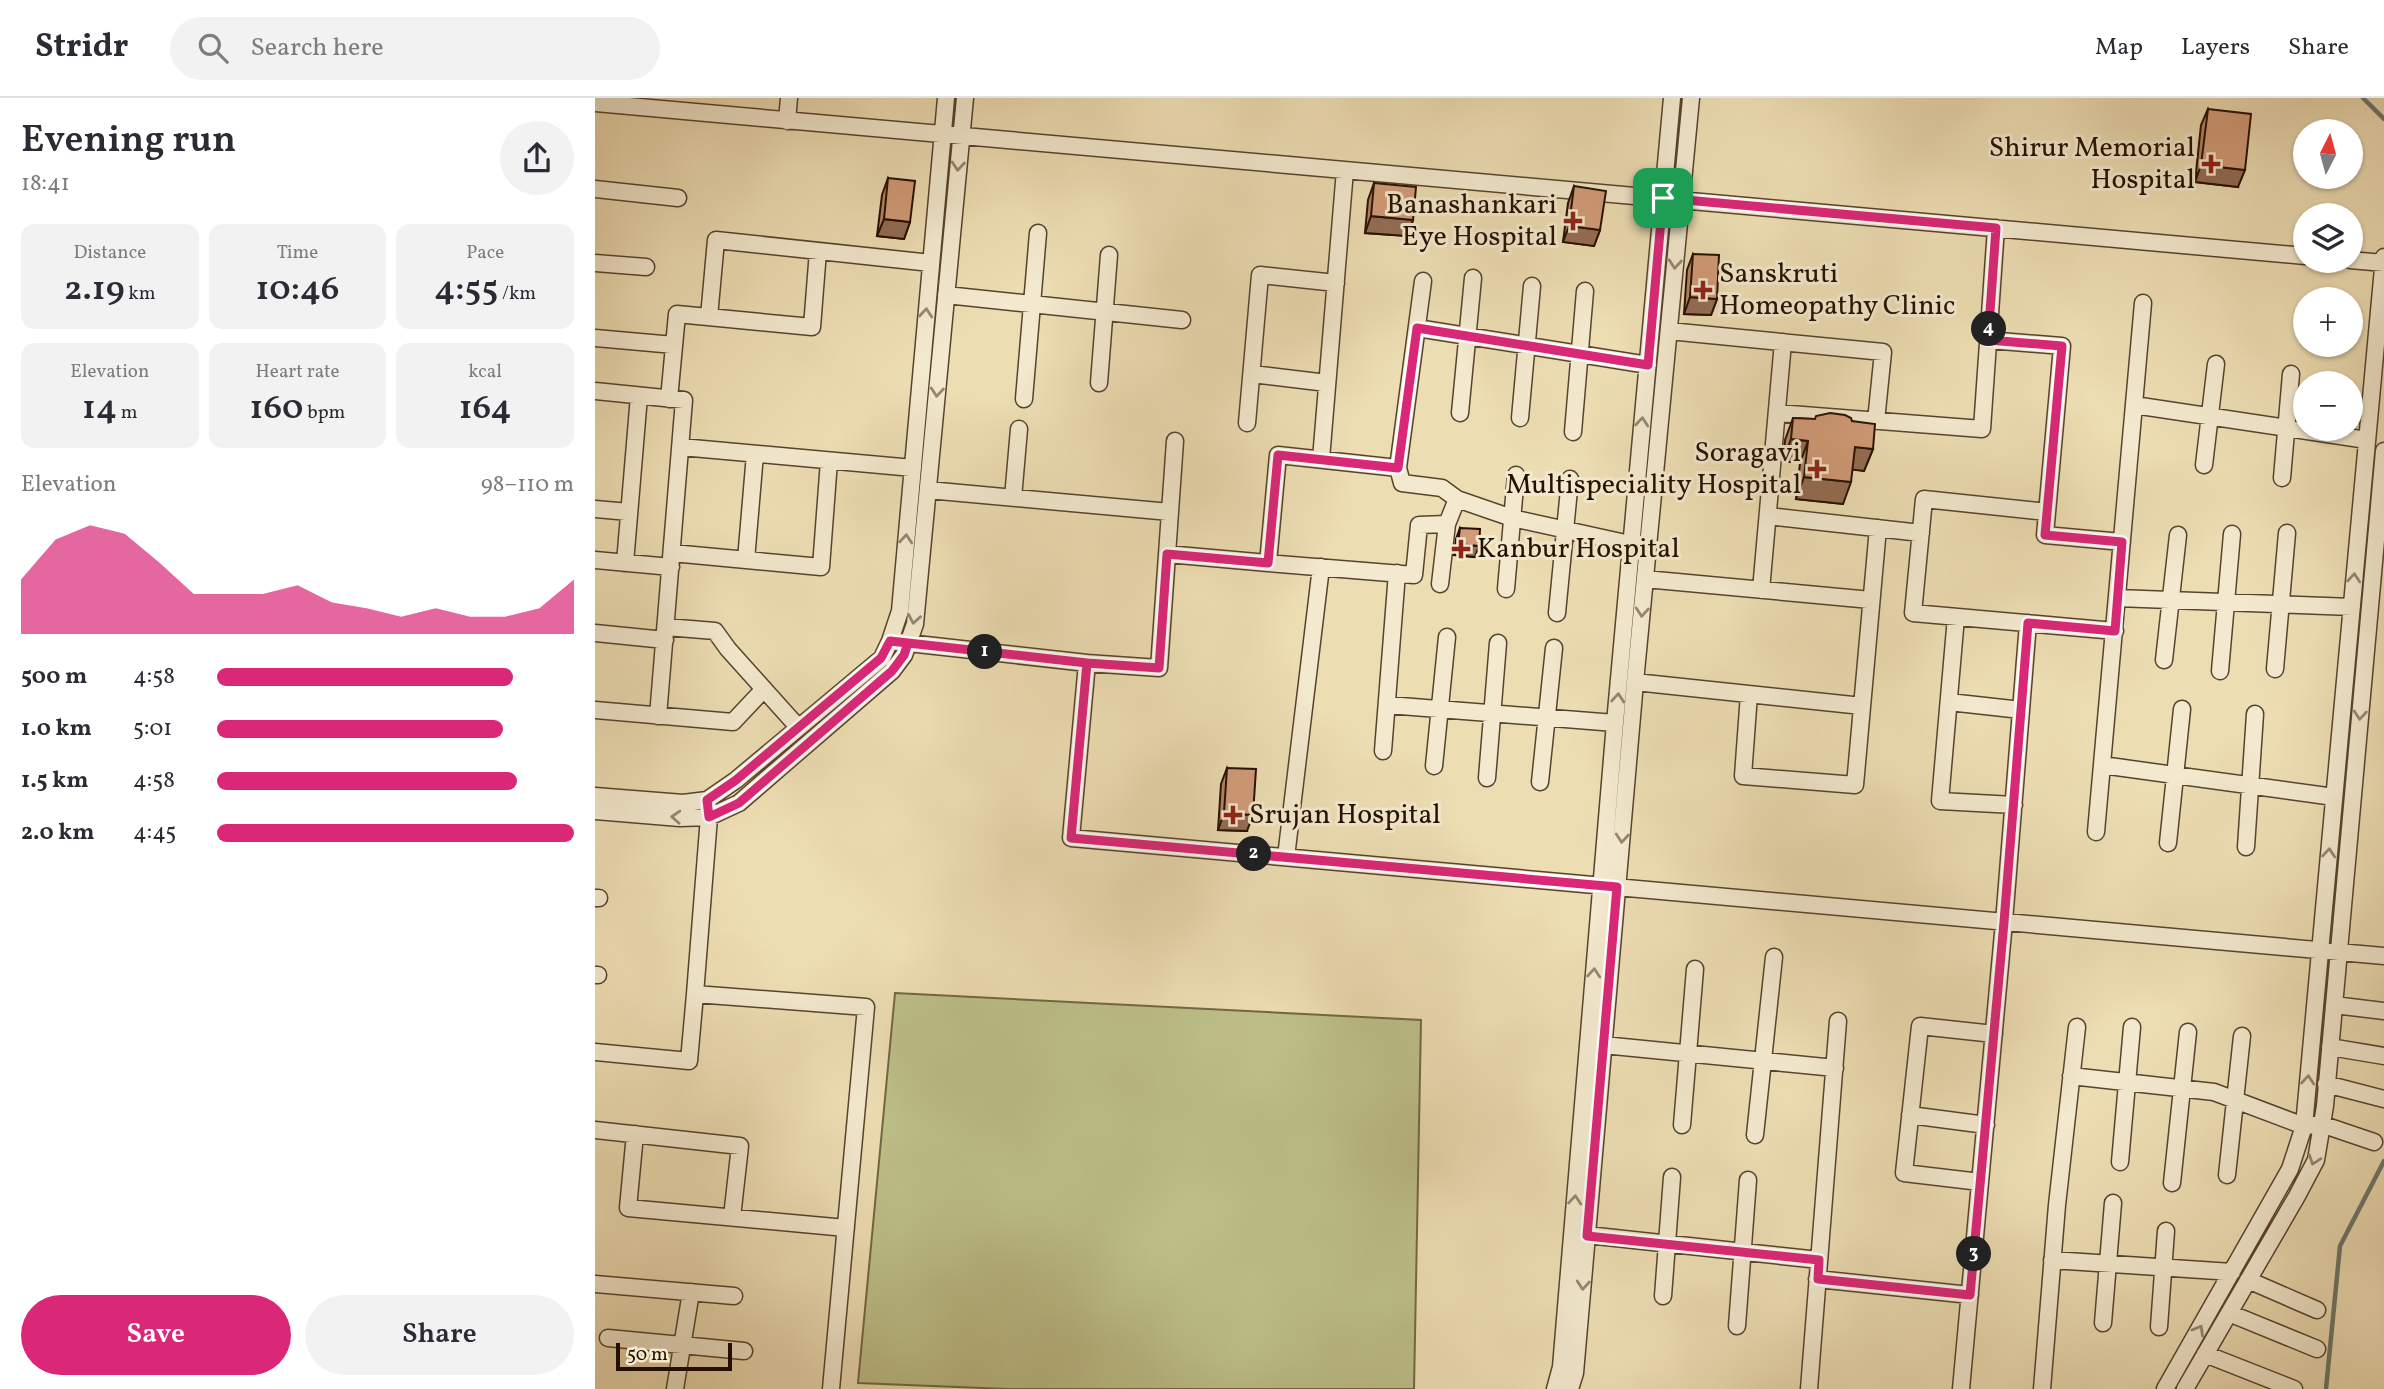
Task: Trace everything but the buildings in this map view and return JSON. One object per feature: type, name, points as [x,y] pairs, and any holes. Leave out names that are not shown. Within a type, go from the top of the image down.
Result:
[{"type":"street","points":[[787,121],[789,98]]},
{"type":"street","points":[[595,796],[683,803],[707,800],[736,780],[881,658],[890,641],[900,611],[946,98]]},
{"type":"street","points":[[595,811],[680,818],[709,817],[739,803],[892,671],[904,655],[915,624],[965,98]]},
{"type":"street","points":[[1570,1389],[1575,1373],[1603,1045],[1615,723],[1672,98]]},
{"type":"street","points":[[1555,1389],[1561,1367],[1610,886],[1635,682],[1691,98]]},
{"type":"street","points":[[595,103],[2293,255]]},
{"type":"street","points":[[1321,459],[1345,170]]},
{"type":"street","points":[[595,190],[678,198]]},
{"type":"street","points":[[1777,414],[1982,429],[1996,228]]},
{"type":"street","points":[[1024,399],[1038,233]]},
{"type":"street","points":[[709,317],[716,240],[931,263]]},
{"type":"street","points":[[669,399],[677,314],[812,327],[818,251]]},
{"type":"street","points":[[1099,383],[1109,255]]},
{"type":"street","points":[[2165,1389],[2290,1169],[2304,1126],[2384,257]]},
{"type":"street","points":[[2363,261],[2384,263]]},
{"type":"street","points":[[595,263],[646,267]]},
{"type":"street","points":[[1247,423],[1261,275],[1336,283]]},
{"type":"street","points":[[1460,413],[1473,278]]},
{"type":"street","points":[[1423,281],[1398,468],[1402,483],[1442,488],[1457,499],[1512,518],[1648,547]]},
{"type":"street","points":[[1520,418],[1532,286]]},
{"type":"street","points":[[1573,432],[1585,291]]},
{"type":"street","points":[[946,295],[1182,320]]},
{"type":"street","points":[[2096,832],[2143,303]]},
{"type":"street","points":[[1417,328],[1648,365]]},
{"type":"street","points":[[1669,331],[1883,352],[1877,421]]},
{"type":"street","points":[[595,338],[674,345]]},
{"type":"street","points":[[1988,340],[2062,346],[2045,535],[2122,542]]},
{"type":"street","points":[[1761,590],[1783,342]]},
{"type":"street","points":[[2204,465],[2216,364]]},
{"type":"street","points":[[1252,374],[1327,383]]},
{"type":"street","points":[[2282,478],[2291,374]]},
{"type":"street","points":[[595,391],[684,400],[658,716]]},
{"type":"street","points":[[625,563],[639,396]]},
{"type":"street","points":[[2134,405],[2367,440]]},
{"type":"street","points":[[1013,498],[1019,429]]},
{"type":"street","points":[[890,641],[1087,663],[1159,668],[1175,442]]},
{"type":"street","points":[[681,447],[912,468]]},
{"type":"street","points":[[2185,1389],[2316,1160],[2330,1047],[2384,452]]},
{"type":"street","points":[[746,560],[755,454]]},
{"type":"street","points":[[1268,563],[1278,455],[1398,468]]},
{"type":"street","points":[[595,560],[625,563],[746,560],[821,567],[829,461]]},
{"type":"street","points":[[1506,589],[1515,475]]},
{"type":"street","points":[[1557,613],[1570,479]]},
{"type":"street","points":[[928,491],[1170,512]]},
{"type":"street","points":[[1440,584],[1447,524],[1457,499]]},
{"type":"street","points":[[2047,512],[1924,499],[1913,613],[2115,631]]},
{"type":"street","points":[[595,509],[629,512]]},
{"type":"street","points":[[1768,516],[1921,533]]},
{"type":"street","points":[[1167,554],[1414,575],[1419,525],[1447,524]]},
{"type":"street","points":[[1749,694],[1743,776],[1855,785],[1878,528]]},
{"type":"street","points":[[2276,669],[2287,533]]},
{"type":"street","points":[[2220,671],[2232,534]]},
{"type":"street","points":[[2165,660],[2178,535]]},
{"type":"street","points":[[1286,857],[1321,568]]},
{"type":"street","points":[[1383,751],[1397,573]]},
{"type":"street","points":[[1645,579],[1871,600]]},
{"type":"street","points":[[2117,598],[2352,607]]},
{"type":"street","points":[[1956,617],[1940,801],[2014,805]]},
{"type":"street","points":[[1961,1389],[2004,922],[2028,623]]},
{"type":"street","points":[[595,633],[666,634],[715,631],[798,727]]},
{"type":"street","points":[[1434,766],[1447,637]]},
{"type":"street","points":[[1487,778],[1499,643]]},
{"type":"street","points":[[1540,782],[1554,648]]},
{"type":"street","points":[[1087,663],[1071,838],[2384,956]]},
{"type":"street","points":[[1635,682],[1862,706]]},
{"type":"street","points":[[595,710],[733,722],[764,689]]},
{"type":"street","points":[[1949,702],[2021,710]]},
{"type":"street","points":[[1388,705],[1615,723]]},
{"type":"street","points":[[2168,844],[2182,709]]},
{"type":"street","points":[[2246,847],[2255,713]]},
{"type":"street","points":[[2102,765],[2334,797]]},
{"type":"street","points":[[595,1052],[689,1061],[709,817],[707,800]]},
{"type":"street","points":[[1755,1135],[1774,957]]},
{"type":"street","points":[[1682,1125],[1695,969]]},
{"type":"street","points":[[695,994],[866,1007],[831,1389]]},
{"type":"street","points":[[2334,1005],[2384,1011]]},
{"type":"street","points":[[1809,1389],[1838,1021]]},
{"type":"street","points":[[1980,1182],[1904,1173],[1920,1026],[1994,1034]]},
{"type":"street","points":[[2042,1389],[2052,1260],[2077,1027]]},
{"type":"street","points":[[2120,1162],[2132,1027]]},
{"type":"street","points":[[2172,1183],[2188,1032]]},
{"type":"street","points":[[2227,1175],[2242,1036]]},
{"type":"street","points":[[1603,1045],[1835,1068]]},
{"type":"street","points":[[2330,1047],[2384,1056]]},
{"type":"street","points":[[2071,1076],[2214,1092],[2304,1126],[2321,1124],[2374,1142]]},
{"type":"street","points":[[2326,1084],[2384,1099]]},
{"type":"street","points":[[1910,1115],[1986,1125]]},
{"type":"street","points":[[595,1130],[740,1146],[732,1217]]},
{"type":"street","points":[[635,1134],[628,1208],[846,1228]]},
{"type":"street","points":[[1663,1296],[1672,1177]]},
{"type":"street","points":[[1737,1326],[1748,1180]]},
{"type":"street","points":[[2103,1322],[2113,1203]]},
{"type":"street","points":[[2159,1327],[2166,1231]]},
{"type":"street","points":[[1587,1236],[1819,1260]]},
{"type":"street","points":[[2052,1260],[2232,1272]]},
{"type":"street","points":[[1818,1279],[1970,1295]]},
{"type":"street","points":[[2248,1280],[2317,1310]]},
{"type":"street","points":[[595,1284],[734,1296]]},
{"type":"street","points":[[675,1389],[691,1292]]},
{"type":"street","points":[[2229,1313],[2317,1349]]},
{"type":"street","points":[[608,1338],[744,1351]]},
{"type":"street","points":[[2205,1354],[2294,1389]]},
{"type":"green space","points":[[895,993],[1421,1020],[1414,1389],[1007,1389],[858,1383]]},
{"type":"waterway","points":[[2363,98],[2384,119]]},
{"type":"waterway","points":[[2326,1389],[2340,1246],[2384,1161]]},
{"type":"place","name":"Shirur Memorial Hospital","points":[[2211,164]]},
{"type":"place","name":"Banashankari Eye Hospital","points":[[1573,221]]},
{"type":"place","name":"Sanskruti Homeopathy Clinic","points":[[1703,290]]},
{"type":"place","name":"Soragavi Multispeciality Hospital","points":[[1817,469]]},
{"type":"place","name":"Kanbur Hospital","points":[[1461,549]]},
{"type":"place","name":"Srujan Hospital","points":[[1233,815]]},
{"type":"route","points":[[1663,198],[1648,365],[1417,328],[1398,468],[1278,455],[1268,563],[1167,554],[1159,668],[1087,663],[890,641],[881,658],[736,780],[707,800],[709,817],[739,803],[892,671],[904,655],[908,643],[1087,663],[1071,838],[1617,887],[1587,1236],[1819,1260],[1818,1279],[1970,1295],[2028,623],[2115,631],[2122,542],[2045,535],[2062,346],[1988,340],[1996,228],[1663,198]]}]
